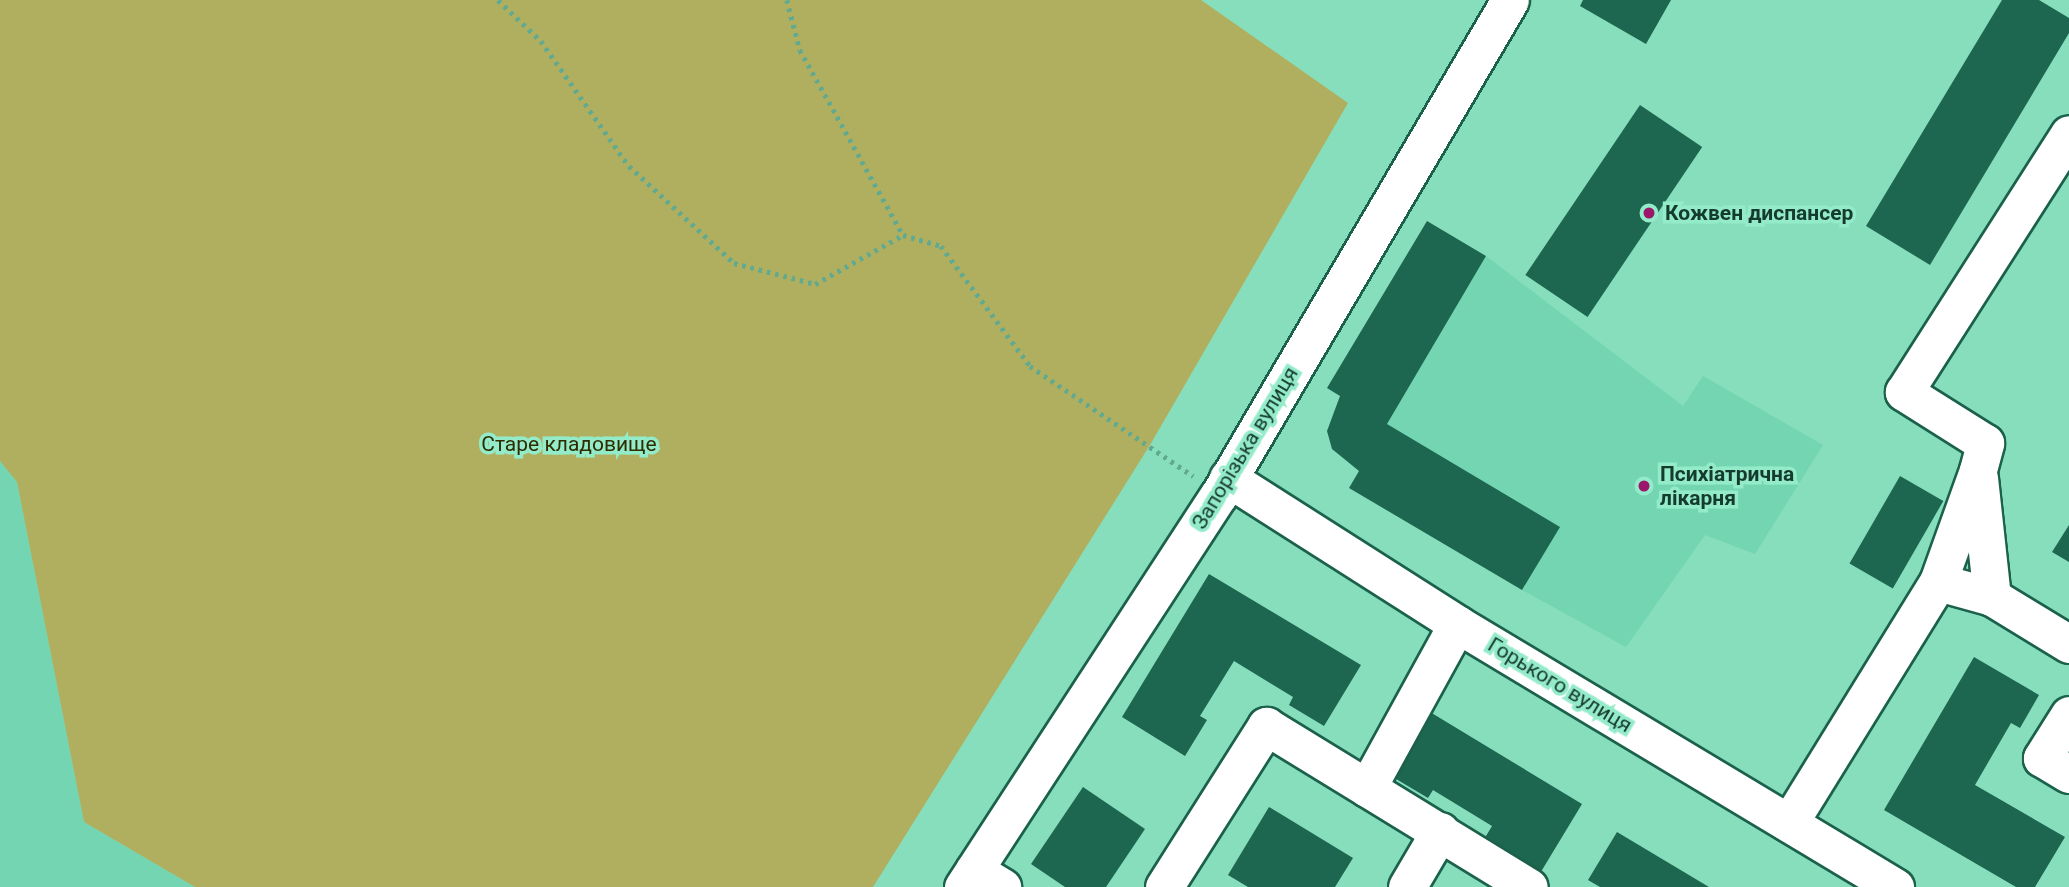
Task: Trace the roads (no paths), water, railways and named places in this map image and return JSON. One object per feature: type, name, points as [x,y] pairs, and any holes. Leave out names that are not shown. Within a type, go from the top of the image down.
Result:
[{"type":"street","name":"Запорізька вулиця","points":[[980,882],[1224,486],[1510,0]]},
{"type":"street","points":[[1789,823],[1938,582],[1978,470],[1985,443],[1904,392],[2069,134]]},
{"type":"street","points":[[1978,470],[1992,597]]},
{"type":"street","name":"Горького вулиця","points":[[1224,486],[1895,887]]},
{"type":"street","points":[[1938,582],[1992,597],[2069,644]]},
{"type":"street","points":[[1367,788],[1457,624]]},
{"type":"street","points":[[2069,715],[2042,758],[2069,774]]},
{"type":"street","points":[[1164,887],[1266,726],[1529,887]]},
{"type":"street","points":[[1407,887],[1440,831]]},
{"type":"place","name":"Кожвен диспансер","points":[[1649,213]]},
{"type":"place","name":"Психіатрична лікарня","points":[[1644,486]]},
{"type":"park label","name":"Старе кладовище","points":[[569,444]]}]
